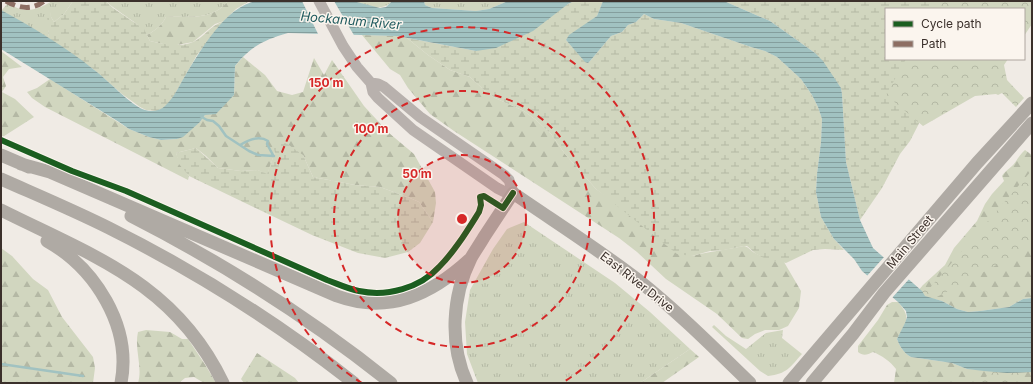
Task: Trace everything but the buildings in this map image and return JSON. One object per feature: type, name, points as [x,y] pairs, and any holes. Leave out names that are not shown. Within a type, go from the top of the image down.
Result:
[{"type":"highway","name":"Main Street","points":[[789,383],[976,163],[1032,102]]},
{"type":"highway","name":"Main Street","points":[[812,383],[853,334],[884,293],[1032,123]]},
{"type":"highway","points":[[1,155],[352,301],[382,303],[399,301],[413,297],[429,290],[471,258]]},
{"type":"highway","points":[[42,171],[143,222],[228,269],[308,320],[391,383]]},
{"type":"highway","points":[[1,179],[122,235],[203,280],[282,330],[354,383]]},
{"type":"highway","points":[[467,383],[458,357],[454,331],[458,299],[471,258],[513,193]]},
{"type":"highway","name":"East River Drive","points":[[513,193],[605,256],[634,278],[682,318],[750,383]]},
{"type":"highway","points":[[1,210],[68,255],[83,269],[98,287],[112,316],[120,340],[123,359],[122,383]]},
{"type":"highway","points":[[1,218],[19,223],[110,264],[138,281],[160,298],[196,338],[211,360],[223,383]]},
{"type":"main road","name":"East River Drive","points":[[319,1],[340,41],[367,79],[385,88],[420,117],[504,175],[509,180],[513,193]]},
{"type":"green space","points":[[52,1],[73,1],[64,14],[54,22],[51,17],[51,12],[48,38],[1,11],[8,3],[19,9],[30,10],[41,7]]},
{"type":"green space","points":[[73,1],[106,1],[113,8],[144,29],[150,41],[166,44],[182,45],[193,42],[224,21],[197,55],[171,101],[164,108],[157,111],[146,110],[122,94],[93,69],[48,38],[49,27],[45,8],[50,9],[51,17],[54,22],[64,14]]},
{"type":"green space","points":[[106,1],[228,1],[215,12],[207,15],[191,17],[166,17],[158,28],[147,35],[139,26]]},
{"type":"green space","points":[[228,1],[256,1],[248,2],[236,9],[224,21],[215,24],[193,42],[172,46],[150,41],[147,35],[158,28],[166,17],[191,17],[207,15],[215,12]]},
{"type":"green space","points":[[353,1],[392,1],[384,7],[374,7]]},
{"type":"green space","points":[[424,1],[508,1],[489,9],[476,11],[432,8],[425,5]]},
{"type":"green space","points":[[574,1],[603,1],[597,16],[566,40],[588,63],[611,36],[622,32],[628,25],[636,22],[644,14],[654,19],[681,23],[765,51],[777,57],[801,79],[812,95],[822,119],[816,192],[821,217],[834,239],[844,250],[813,250],[786,263],[764,258],[756,254],[747,246],[710,251],[692,256],[677,254],[596,189],[565,154],[551,134],[536,120],[524,111],[495,98],[470,77],[450,70],[407,38],[476,51]]},
{"type":"green space","points":[[724,1],[962,1],[957,8],[885,8],[885,60],[926,60],[930,102],[910,141],[900,154],[882,188],[860,220],[846,162],[841,88],[815,53],[770,21]]},
{"type":"green space","points":[[941,1],[1032,1],[1032,24],[1025,34],[1025,8],[937,8]]},
{"type":"green space","points":[[362,35],[397,36],[407,38],[450,70],[470,77],[495,98],[524,111],[551,134],[565,154],[596,189],[692,256],[744,246],[759,255],[784,262],[801,291],[799,308],[788,326],[779,330],[765,330],[748,339],[742,338],[717,314],[666,279],[637,252],[619,238],[430,114],[408,88],[400,75],[390,69]]},
{"type":"green space","points":[[1,51],[22,67],[9,69],[3,77],[6,86],[2,92],[15,99],[34,117],[1,138]]},
{"type":"green space","points":[[243,57],[265,75],[277,91],[292,95],[303,92],[314,58],[324,75],[332,60],[364,106],[389,133],[414,154],[435,192],[436,203],[433,222],[419,202],[410,198],[380,187],[355,185],[313,177],[303,155],[275,152],[267,175],[258,170],[241,171],[218,168],[196,148],[176,153],[180,164],[189,176],[188,180],[45,107],[32,98],[27,92],[37,88],[50,79],[129,129],[161,140],[177,139],[200,122],[205,115],[234,95],[235,66]]},
{"type":"green space","points":[[905,60],[1007,60],[1004,65],[1007,80],[1024,98],[1016,107],[1002,93],[998,95],[975,96],[923,126],[886,95]]},
{"type":"green space","points":[[286,143],[303,155],[313,177],[355,185],[380,187],[419,202],[433,222],[420,243],[408,252],[385,258],[358,253],[312,235],[189,176],[179,164],[176,153],[196,148],[218,168],[241,171],[258,170],[267,174],[275,152],[272,145]]},
{"type":"green space","points":[[1025,150],[1032,155],[1032,298],[1023,299],[1009,307],[968,312],[957,309],[942,301],[930,298],[922,291],[923,285],[945,265],[954,248],[977,221],[985,204],[1004,181],[1002,176],[1003,174],[1014,164]]},
{"type":"green space","points":[[1032,170],[1032,246],[920,306],[911,299],[923,285],[929,289]]},
{"type":"green space","points":[[524,222],[615,283],[650,312],[690,349],[640,383],[478,383],[467,354],[465,322],[470,290],[493,249],[507,229]]},
{"type":"green space","points":[[1,248],[12,256],[33,279],[48,290],[62,317],[93,357],[95,368],[93,383],[1,383]]},
{"type":"green space","points":[[892,302],[898,302],[905,312],[905,324],[897,339],[902,350],[911,357],[952,363],[967,369],[1032,372],[1032,383],[894,383],[896,369],[889,361],[873,352],[865,355],[858,352],[858,346],[878,320],[887,305]]},
{"type":"green space","points":[[714,325],[726,336],[746,349],[766,333],[783,330],[782,338],[802,354],[784,372],[768,376],[760,371],[712,327]]},
{"type":"green space","points":[[146,330],[170,332],[182,339],[188,339],[216,383],[204,383],[194,377],[185,378],[179,383],[138,383],[140,371],[137,338],[138,332]]},
{"type":"green space","points":[[690,349],[699,357],[662,383],[640,383]]},
{"type":"green space","points":[[257,353],[295,378],[299,383],[244,383],[241,379]]},
{"type":"green space","points":[[1005,362],[1032,367],[1011,383],[978,383]]},
{"type":"water","name":"Hockanum River","points":[[256,1],[353,1],[380,8],[386,7],[392,1],[424,1],[425,5],[432,8],[476,11],[489,9],[508,1],[574,1],[533,31],[496,48],[476,51],[397,36],[288,33],[279,36],[258,45],[241,59],[235,66],[234,95],[216,114],[205,115],[200,122],[183,137],[177,139],[161,140],[129,129],[1,49],[1,10],[37,30],[72,53],[139,107],[148,111],[156,111],[163,108],[171,99],[206,43],[224,20],[234,11]]},
{"type":"water","points":[[603,1],[724,1],[770,21],[815,53],[823,61],[841,88],[846,162],[860,220],[873,248],[922,291],[925,296],[942,301],[957,309],[968,312],[1009,307],[1023,299],[1032,298],[1032,372],[1007,373],[967,369],[952,363],[911,357],[902,350],[897,339],[907,317],[906,311],[898,302],[862,271],[854,259],[834,239],[821,217],[816,192],[822,119],[812,95],[801,79],[777,57],[765,51],[681,23],[654,19],[644,14],[636,22],[628,25],[622,32],[611,36],[588,63],[585,62],[566,40],[569,35],[597,16]]},
{"type":"pier","points":[[302,1],[334,1],[355,37],[319,36]]},
{"type":"pier","points":[[885,256],[910,278],[891,299],[866,277]]},
{"type":"waterway","points":[[200,116],[207,120],[213,121],[219,126],[226,136],[249,151],[258,155],[274,156]]},
{"type":"waterway","points":[[240,145],[246,141],[257,138],[265,139],[268,141],[267,144],[273,155]]},
{"type":"waterway","points":[[1,364],[83,376]]},
{"type":"marked path","points":[[6,1],[20,7],[35,6],[44,1]]},
{"type":"cycle path","points":[[1,140],[72,171],[126,191],[327,280],[351,289],[370,293],[392,292],[402,289],[413,285],[431,274],[450,254],[479,212],[481,205],[480,197],[484,196],[503,208],[513,193]]}]
